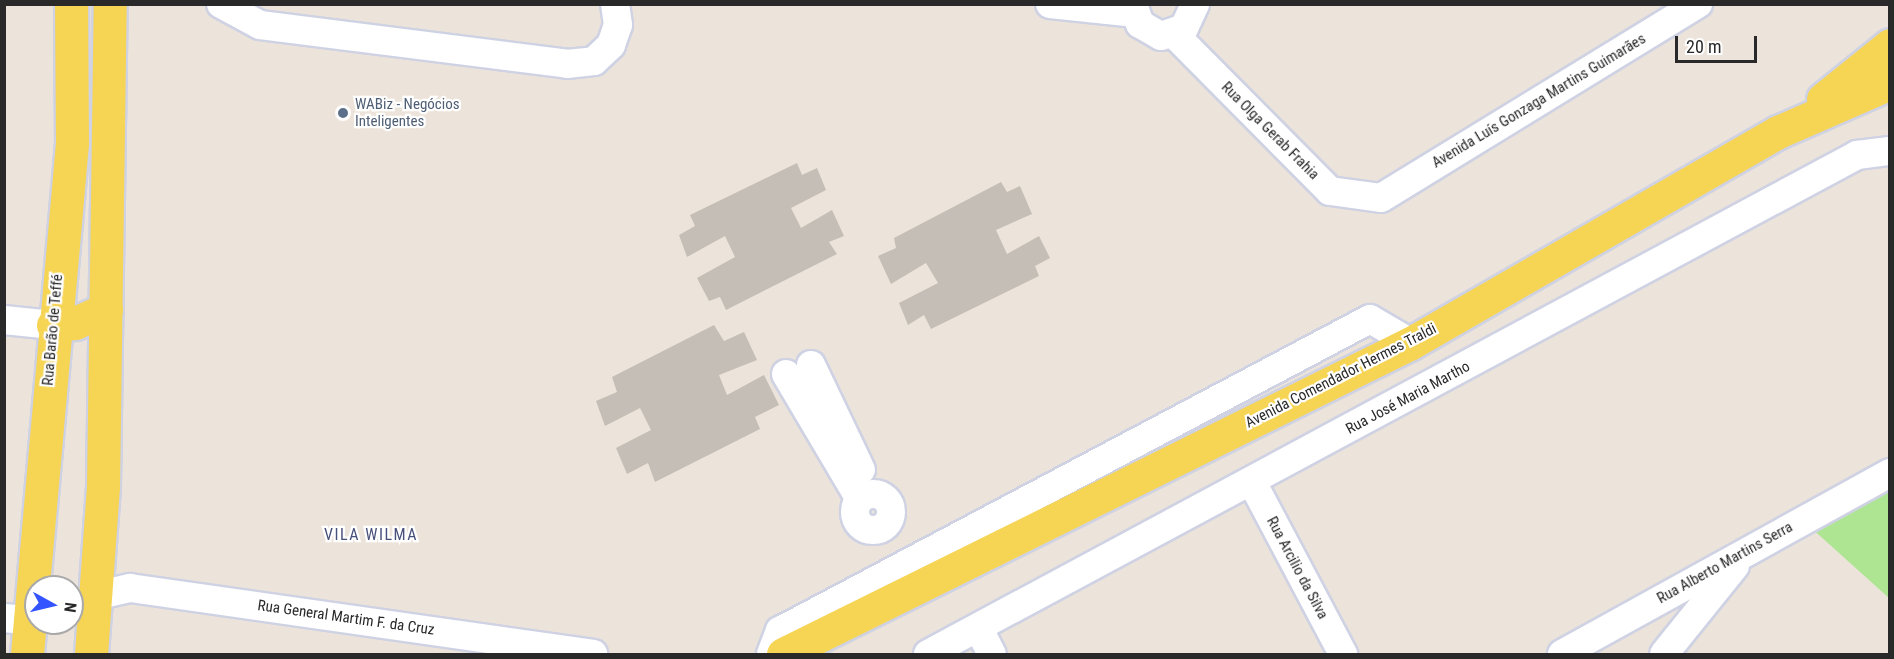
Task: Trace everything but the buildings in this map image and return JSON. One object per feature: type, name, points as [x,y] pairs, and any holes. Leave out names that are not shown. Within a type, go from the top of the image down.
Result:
[{"type":"main road","points":[[71,4],[89,46],[109,140]]},
{"type":"main road","name":"Rua Barão de Teffé","points":[[27,654],[23,619],[72,143],[71,4]]},
{"type":"main road","points":[[91,654],[85,602],[106,309],[110,4]]},
{"type":"main road","points":[[1778,132],[1890,45]]},
{"type":"main road","name":"Avenida Comendador Hermes Traldi","points":[[783,654],[1411,343],[1778,132],[1890,83]]},
{"type":"main road","points":[[53,325],[75,323],[106,309]]},
{"type":"street","points":[[221,4],[260,25],[567,64],[594,61],[611,45],[618,25],[615,4]]},
{"type":"street","points":[[1050,4],[1133,9],[1150,32],[1174,34],[1192,18],[1195,4]]},
{"type":"street","name":"Avenida Luís Gonzaga Martins Guimarães","points":[[1381,198],[1698,4]]},
{"type":"street","name":"Rua Olga Gerab Frahia","points":[[1174,34],[1330,191],[1381,198]]},
{"type":"street","name":"Rua José Maria Martho","points":[[928,654],[979,629],[1857,155],[1890,152]]},
{"type":"street","points":[[771,654],[780,631],[1370,319],[1411,343]]},
{"type":"street","points":[[4,320],[53,325]]},
{"type":"street","points":[[798,369],[866,496],[856,520],[882,524],[903,565]]},
{"type":"street","name":"Rua Alberto Martins Serra","points":[[1562,654],[1890,473]]},
{"type":"street","name":"Rua Arcilio da Silva","points":[[1252,482],[1343,654]]},
{"type":"street","points":[[1664,654],[1743,555]]},
{"type":"street","name":"Rua General Martim F. da Cruz","points":[[85,602],[130,588],[593,654]]},
{"type":"street","points":[[979,629],[992,654]]},
{"type":"green space","points":[[1889,489],[1889,598],[1809,526]]},
{"type":"place","name":"WABiz - Negócios Inteligentes","points":[[343,113]]},
{"type":"district","name":"VILA WILMA","points":[[371,535]]}]
